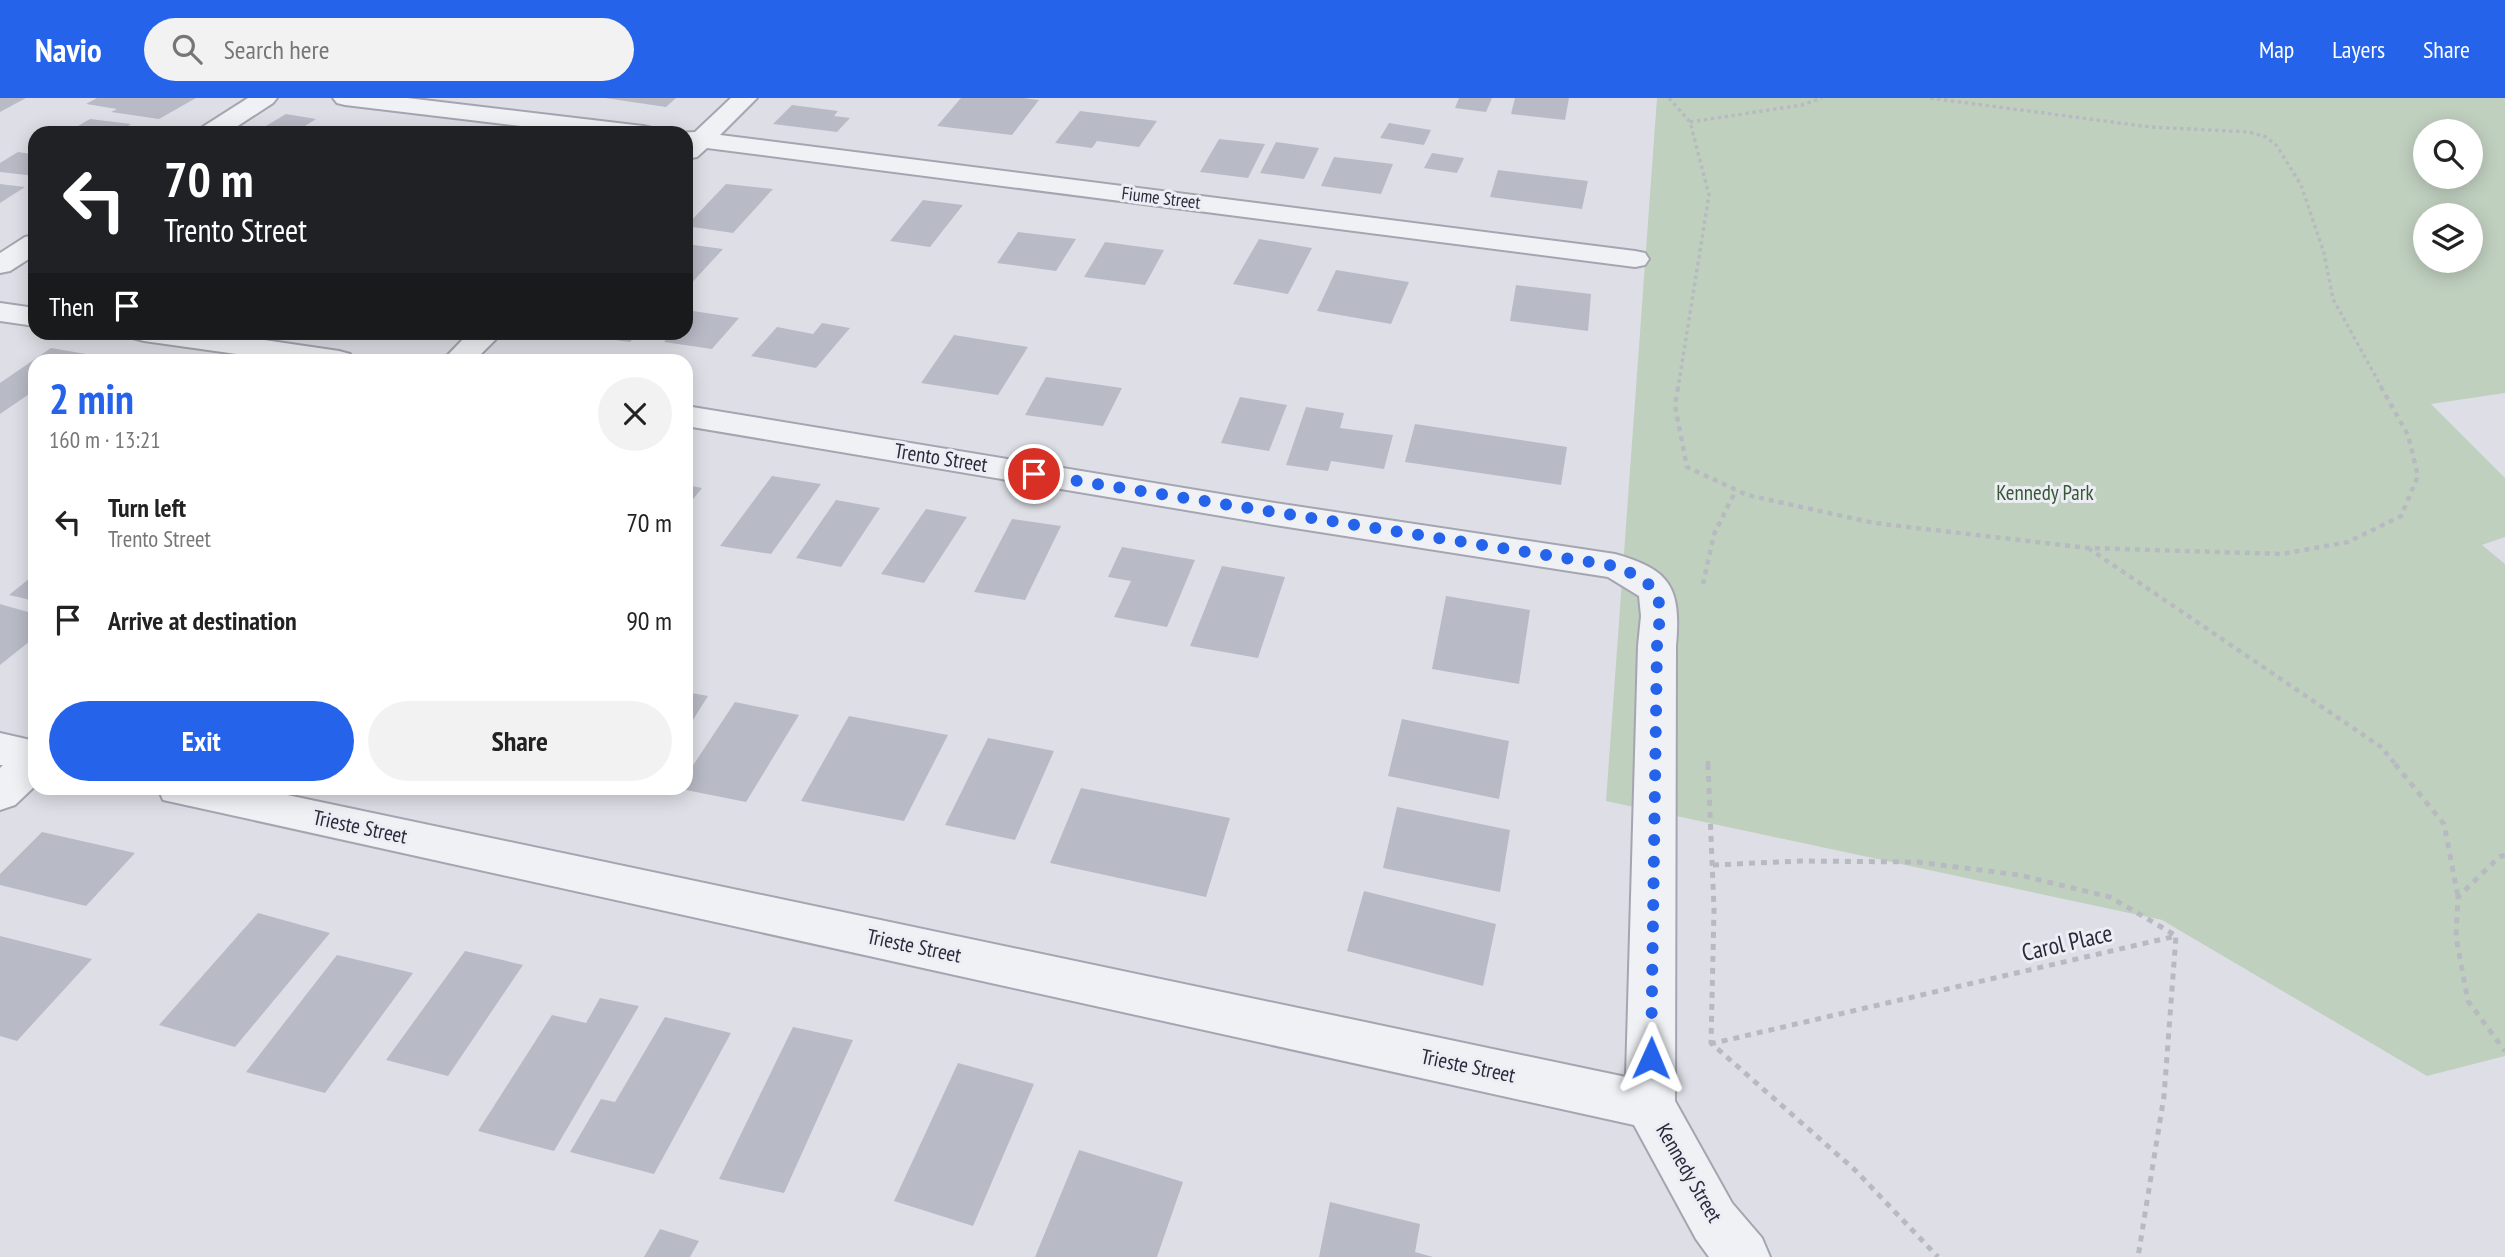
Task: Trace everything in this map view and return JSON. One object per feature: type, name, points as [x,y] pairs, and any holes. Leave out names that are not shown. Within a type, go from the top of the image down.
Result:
[{"type":"street","points":[[221,126],[265,98]]},
{"type":"street","points":[[345,98],[583,126]]},
{"type":"street","points":[[693,142],[745,98]]},
{"type":"street","name":"Fiume Street","points":[[693,144],[1635,259]]},
{"type":"street","points":[[0,265],[28,247]]},
{"type":"street","points":[[0,312],[28,316]]},
{"type":"street","points":[[200,340],[297,354]]},
{"type":"street","points":[[464,354],[479,340]]},
{"type":"street","name":"Trento Street","points":[[693,417],[1275,514],[1615,566],[1648,584]]},
{"type":"street","name":"Kennedy Street","points":[[1648,584],[1658,593],[1661,604],[1657,646],[1650,1105],[1714,1221],[1744,1257]]},
{"type":"street","points":[[0,749],[28,757]]},
{"type":"street","points":[[0,793],[28,766]]},
{"type":"street","name":"Trieste Street","points":[[211,795],[1650,1105]]},
{"type":"path","points":[[1669,98],[1690,122],[1709,195],[1675,406],[1687,467],[1747,495],[1874,523],[2088,548],[2282,554],[2348,542],[2401,516],[2418,476],[2408,435],[2333,299],[2323,253],[2301,185],[2277,146],[2266,137],[2249,132],[2150,127],[1930,98]]},
{"type":"path","points":[[1690,122],[1802,105],[1822,98]]},
{"type":"path","points":[[1702,590],[1714,534],[1736,490]]},
{"type":"path","points":[[2088,548],[2381,747],[2444,824],[2458,897],[2456,937],[2468,1001],[2505,1051]]},
{"type":"path","points":[[1708,748],[1713,865],[1711,1043],[1855,1170],[1938,1257]]},
{"type":"path","points":[[2458,897],[2499,857],[2505,855]]},
{"type":"path","points":[[1713,865],[1800,861],[1917,862],[2019,875],[2110,897],[2176,936],[2164,1096],[2138,1257]]},
{"type":"path","name":"Carol Place","points":[[1651,1058],[2176,936]]},
{"type":"green space","name":"Kennedy Park","points":[[1657,98],[2505,98],[2505,393],[2431,404],[2505,478],[2505,537],[2482,545],[2505,564],[2505,1056],[2427,1076],[2162,920],[1606,801]]},
{"type":"building","points":[[0,98],[26,98],[0,112]]},
{"type":"building","points":[[97,98],[196,98],[159,119],[111,112],[117,109],[86,104]]},
{"type":"building","points":[[605,98],[676,98],[666,107]]},
{"type":"building","points":[[961,98],[1039,100],[1012,135],[937,126]]},
{"type":"building","points":[[1459,98],[1492,98],[1486,112],[1455,108]]},
{"type":"building","points":[[1515,98],[1569,98],[1565,120],[1511,114]]},
{"type":"building","points":[[792,105],[838,111],[834,116],[850,118],[837,132],[773,124]]},
{"type":"building","points":[[1080,111],[1157,121],[1139,147],[1097,141],[1092,148],[1055,143]]},
{"type":"building","points":[[286,114],[316,119],[305,126],[266,126]]},
{"type":"building","points":[[90,119],[131,124],[128,126],[78,126]]},
{"type":"building","points":[[1389,123],[1431,130],[1424,145],[1380,138]]},
{"type":"building","points":[[1219,139],[1265,144],[1248,178],[1200,172]]},
{"type":"building","points":[[1276,142],[1319,148],[1304,179],[1260,173]]},
{"type":"building","points":[[18,152],[28,154],[28,175],[0,172],[0,163]]},
{"type":"building","points":[[1432,153],[1464,158],[1457,173],[1424,168]]},
{"type":"building","points":[[1334,157],[1393,164],[1381,194],[1321,186]]},
{"type":"building","points":[[1498,170],[1588,181],[1582,209],[1490,197]]},
{"type":"building","points":[[0,184],[25,187],[0,203]]},
{"type":"building","points":[[726,184],[773,189],[733,233],[693,227],[693,219]]},
{"type":"building","points":[[923,200],[963,205],[930,247],[890,241]]},
{"type":"building","points":[[1018,232],[1076,239],[1056,271],[997,263]]},
{"type":"building","points":[[1259,239],[1312,248],[1288,294],[1233,284]]},
{"type":"building","points":[[1105,242],[1164,250],[1145,285],[1084,277]]},
{"type":"building","points":[[693,245],[723,249],[693,281]]},
{"type":"building","points":[[1336,270],[1409,282],[1391,324],[1317,311]]},
{"type":"building","points":[[1516,285],[1591,294],[1588,331],[1510,321]]},
{"type":"building","points":[[693,311],[739,318],[712,349],[664,342],[693,340]]},
{"type":"building","points":[[822,323],[850,328],[816,368],[751,356],[777,327],[813,334]]},
{"type":"building","points":[[954,335],[1028,347],[998,395],[921,383]]},
{"type":"building","points":[[51,348],[86,354],[42,354]]},
{"type":"building","points":[[28,364],[28,395],[0,414],[0,383]]},
{"type":"building","points":[[1046,377],[1122,388],[1103,426],[1025,415]]},
{"type":"building","points":[[1240,397],[1287,405],[1269,451],[1221,443]]},
{"type":"building","points":[[1306,407],[1344,413],[1340,428],[1393,435],[1384,469],[1331,461],[1328,471],[1286,465]]},
{"type":"building","points":[[1415,424],[1567,447],[1561,485],[1405,462]]},
{"type":"building","points":[[772,476],[821,484],[771,554],[720,546]]},
{"type":"building","points":[[693,486],[702,488],[693,499]]},
{"type":"building","points":[[836,500],[880,508],[841,567],[796,558]]},
{"type":"building","points":[[926,509],[967,517],[924,583],[881,574]]},
{"type":"building","points":[[1012,519],[1061,526],[1025,600],[974,592]]},
{"type":"building","points":[[1122,547],[1195,560],[1167,627],[1114,617],[1131,581],[1108,577]]},
{"type":"building","points":[[1222,566],[1285,577],[1258,658],[1190,646]]},
{"type":"building","points":[[28,580],[28,599],[9,595]]},
{"type":"building","points":[[1446,596],[1530,610],[1519,684],[1432,669]]},
{"type":"building","points":[[0,604],[28,612],[28,643],[0,665]]},
{"type":"building","points":[[693,693],[708,696],[693,720]]},
{"type":"building","points":[[735,702],[799,715],[746,802],[693,791],[693,765]]},
{"type":"building","points":[[849,716],[948,735],[904,821],[801,801]]},
{"type":"building","points":[[1402,719],[1509,741],[1499,799],[1388,776]]},
{"type":"building","points":[[988,738],[1054,751],[1015,840],[945,825]]},
{"type":"building","points":[[1081,788],[1230,818],[1206,897],[1050,863]]},
{"type":"building","points":[[1397,807],[1510,830],[1500,892],[1383,868]]},
{"type":"building","points":[[42,832],[135,853],[86,906],[0,885],[0,874]]},
{"type":"building","points":[[1364,891],[1496,924],[1483,986],[1347,951]]},
{"type":"building","points":[[258,913],[330,933],[235,1047],[159,1025]]},
{"type":"building","points":[[0,936],[92,959],[17,1041],[0,1036]]},
{"type":"building","points":[[465,951],[523,965],[448,1076],[386,1060]]},
{"type":"building","points":[[337,955],[413,973],[325,1093],[246,1072]]},
{"type":"building","points":[[600,998],[639,1006],[554,1151],[478,1131],[552,1015],[586,1023]]},
{"type":"building","points":[[665,1017],[731,1033],[654,1174],[570,1152],[601,1099],[615,1102]]},
{"type":"building","points":[[793,1027],[853,1040],[784,1193],[719,1179]]},
{"type":"building","points":[[958,1063],[1034,1084],[973,1226],[894,1201]]},
{"type":"building","points":[[1079,1150],[1183,1182],[1157,1257],[1035,1257]]},
{"type":"building","points":[[1330,1202],[1420,1224],[1415,1252],[1433,1257],[1319,1257]]},
{"type":"building","points":[[660,1229],[699,1241],[690,1257],[644,1257]]},
{"type":"route","points":[[1034,474],[1615,566],[1633,573],[1658,593],[1661,604],[1657,646],[1651,1058]]}]
